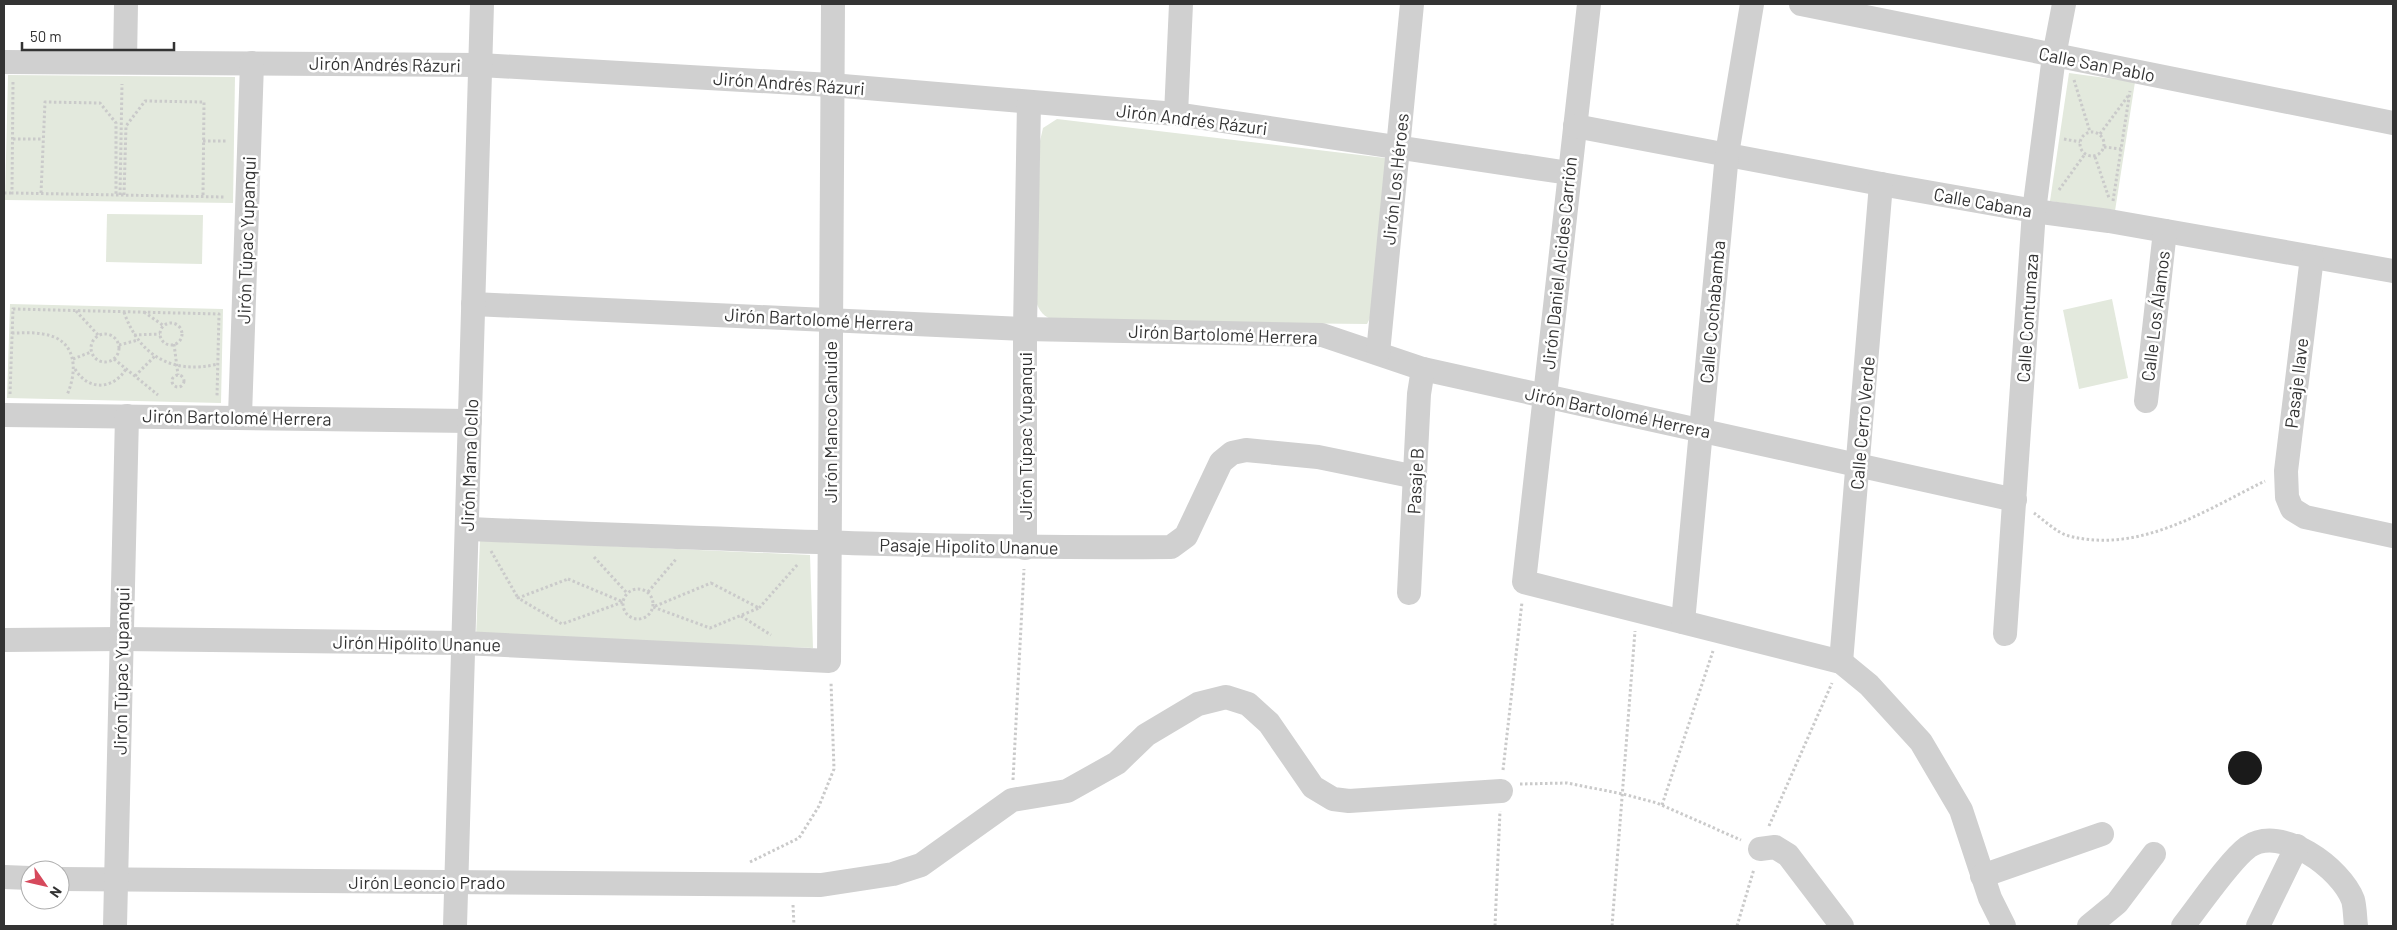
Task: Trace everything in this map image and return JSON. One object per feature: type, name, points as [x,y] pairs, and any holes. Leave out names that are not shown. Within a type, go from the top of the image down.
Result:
[{"type":"street","points":[[124,61],[126,4]]},
{"type":"street","name":"Jirón Mama Ocllo","points":[[455,926],[482,4]]},
{"type":"street","name":"Jirón Manco Cahuide","points":[[829,661],[833,4]]},
{"type":"street","points":[[1176,114],[1181,4]]},
{"type":"street","name":"Jirón Los Héroes","points":[[1378,353],[1412,4]]},
{"type":"street","name":"Jirón Daniel Alcides Carrión","points":[[1524,582],[1589,4]]},
{"type":"street","name":"Calle Cochabamba","points":[[1683,622],[1727,154],[1752,4]]},
{"type":"street","name":"Calle San Pablo","points":[[1801,4],[2393,123]]},
{"type":"street","name":"Calle Contumaza","points":[[2005,634],[2034,211],[2054,56],[2064,4]]},
{"type":"street","name":"Jirón Andrés Rázuri","points":[[4,62],[124,61],[480,65],[832,85],[1176,114],[1569,173]]},
{"type":"street","name":"Jirón Túpac Yupanqui","points":[[240,416],[252,63]]},
{"type":"street","name":"Jirón Túpac Yupanqui","points":[[1025,548],[1025,329],[1029,102]]},
{"type":"street","name":"Calle Cabana","points":[[1575,126],[1881,184],[2393,271]]},
{"type":"street","name":"Calle Cerro Verde","points":[[1841,662],[1859,465],[1881,184]]},
{"type":"street","name":"Calle Los Álamos","points":[[2146,401],[2165,231]]},
{"type":"street","name":"Pasaje Ilave","points":[[2312,257],[2286,471],[2287,497],[2292,510],[2305,516],[2393,536]]},
{"type":"street","name":"Jirón Bartolomé Herrera","points":[[473,304],[1025,329],[1322,335],[1423,369],[2014,500]]},
{"type":"street","name":"Pasaje B","points":[[1409,593],[1419,394],[1423,369]]},
{"type":"street","name":"Jirón Bartolomé Herrera","points":[[4,416],[240,416],[470,421]]},
{"type":"street","name":"Jirón Túpac Yupanqui","points":[[115,926],[127,416]]},
{"type":"street","name":"Pasaje Hipolito Unanue","points":[[467,529],[830,544],[1025,548],[1171,547],[1186,536],[1221,462],[1232,453],[1246,450],[1318,457],[1416,477]]},
{"type":"street","points":[[1524,582],[1841,662],[1869,685],[1920,742],[1961,810],[1990,898],[2004,926]]},
{"type":"street","name":"Jirón Hipólito Unanue","points":[[4,640],[122,639],[463,643],[829,661]]},
{"type":"street","points":[[1012,800],[1067,791],[1118,763],[1146,735],[1198,704],[1226,697],[1248,704],[1269,723],[1313,787],[1333,799],[1349,802],[1501,791]]},
{"type":"street","name":"Jirón Leoncio Prado","points":[[70,879],[821,885],[893,874],[921,865],[1012,800]]},
{"type":"street","points":[[1982,876],[2102,834]]},
{"type":"street","points":[[2182,926],[2248,847],[2262,840],[2297,846],[2317,857],[2340,878],[2353,900],[2356,926]]},
{"type":"street","points":[[2258,926],[2297,846]]},
{"type":"street","points":[[1760,849],[1775,847],[1788,855],[1842,926]]},
{"type":"street","points":[[2089,926],[2117,903],[2154,854]]},
{"type":"street","points":[[4,877],[20,878]]},
{"type":"path","points":[[118,195],[119,139],[124,61]]},
{"type":"path","points":[[2072,75],[2082,77]]},
{"type":"path","points":[[2071,84],[2072,75]]},
{"type":"path","points":[[2072,75],[2090,132]]},
{"type":"path","points":[[12,193],[13,80],[23,80]]},
{"type":"path","points":[[2095,157],[2112,208],[2131,84]]},
{"type":"path","points":[[2100,134],[2129,94]]},
{"type":"path","points":[[41,193],[45,102],[100,103],[116,123],[119,139]]},
{"type":"path","points":[[124,195],[126,126],[145,102],[204,102],[203,196]]},
{"type":"path","points":[[2060,148],[2063,130]]},
{"type":"path","points":[[229,131],[229,150]]},
{"type":"path","points":[[2090,132],[2100,134],[2104,147],[2102,153],[2095,157],[2085,154],[2081,150],[2080,142],[2084,135],[2090,132]]},
{"type":"path","points":[[13,139],[43,139]]},
{"type":"path","points":[[119,139],[126,139]]},
{"type":"path","points":[[2062,139],[2080,142]]},
{"type":"path","points":[[203,141],[229,141]]},
{"type":"path","points":[[2104,147],[2121,150]]},
{"type":"path","points":[[2058,192],[2085,154]]},
{"type":"path","points":[[4,193],[229,197]]},
{"type":"path","points":[[20,395],[10,394],[13,309],[219,314],[216,400]]},
{"type":"path","points":[[76,311],[99,336]]},
{"type":"path","points":[[124,312],[134,335],[155,356],[179,366],[203,367],[218,364]]},
{"type":"path","points":[[143,312],[164,326]]},
{"type":"path","points":[[171,323],[181,328],[181,340],[174,344],[166,344],[160,334],[164,326],[171,323]]},
{"type":"path","points":[[12,333],[44,334],[62,342],[73,359],[75,369],[74,379],[66,396],[76,396]]},
{"type":"path","points":[[134,335],[160,334]]},
{"type":"path","points":[[99,336],[111,336],[119,345],[119,351],[114,359],[105,363],[99,361],[91,352],[94,340],[99,336]]},
{"type":"path","points":[[119,345],[138,340]]},
{"type":"path","points":[[174,344],[179,366],[178,375],[172,380],[173,384],[183,385],[184,378],[178,375]]},
{"type":"path","points":[[73,359],[91,352]]},
{"type":"path","points":[[135,376],[155,356]]},
{"type":"path","points":[[114,359],[161,398],[152,398]]},
{"type":"path","points":[[75,369],[89,384],[103,386],[117,380],[126,369]]},
{"type":"path","points":[[177,392],[178,386]]},
{"type":"path","points":[[2014,500],[2067,536],[2114,541],[2164,531],[2286,471]]},
{"type":"path","points":[[488,547],[498,547]]},
{"type":"path","points":[[488,547],[488,556]]},
{"type":"path","points":[[488,547],[518,598],[562,624],[623,602]]},
{"type":"path","points":[[1012,800],[1025,548]]},
{"type":"path","points":[[602,555],[592,555],[627,593]]},
{"type":"path","points":[[648,592],[679,557],[669,557]]},
{"type":"path","points":[[653,607],[710,628],[759,608],[802,560],[792,560]]},
{"type":"path","points":[[518,598],[568,579],[623,602]]},
{"type":"path","points":[[1495,926],[1501,791],[1524,582]]},
{"type":"path","points":[[653,607],[653,598],[648,592],[637,588],[627,593],[623,602],[626,612],[634,619],[644,618],[653,607],[711,583],[759,608]]},
{"type":"path","points":[[1612,926],[1636,610]]},
{"type":"path","points":[[740,616],[772,636]]},
{"type":"path","points":[[1662,805],[1720,631]]},
{"type":"path","points":[[745,865],[799,838],[820,806],[834,768],[829,661]]},
{"type":"path","points":[[1737,926],[1760,849],[1841,662]]},
{"type":"path","points":[[1501,791],[1509,785],[1567,783],[1623,794],[1662,805],[1760,849]]},
{"type":"shaded area","points":[[2069,73],[2135,82],[2115,211],[2050,201]]},
{"type":"shaded area","points":[[8,75],[235,77],[233,203],[5,200]]},
{"type":"shaded area","points":[[1057,119],[1385,158],[1389,163],[1372,314],[1367,324],[1054,321],[1047,317],[1040,311],[1036,301],[1040,141],[1043,128]]},
{"type":"shaded area","points":[[107,214],[203,215],[202,264],[106,262]]},
{"type":"shaded area","points":[[2112,299],[2128,378],[2079,389],[2063,310]]},
{"type":"shaded area","points":[[10,304],[223,309],[221,403],[7,398]]},
{"type":"shaded area","points":[[480,540],[810,555],[813,648],[476,637]]},
{"type":"building","points":[[2245,751],[2257,756],[2262,768],[2257,780],[2245,785],[2233,780],[2228,768],[2233,756]]}]
